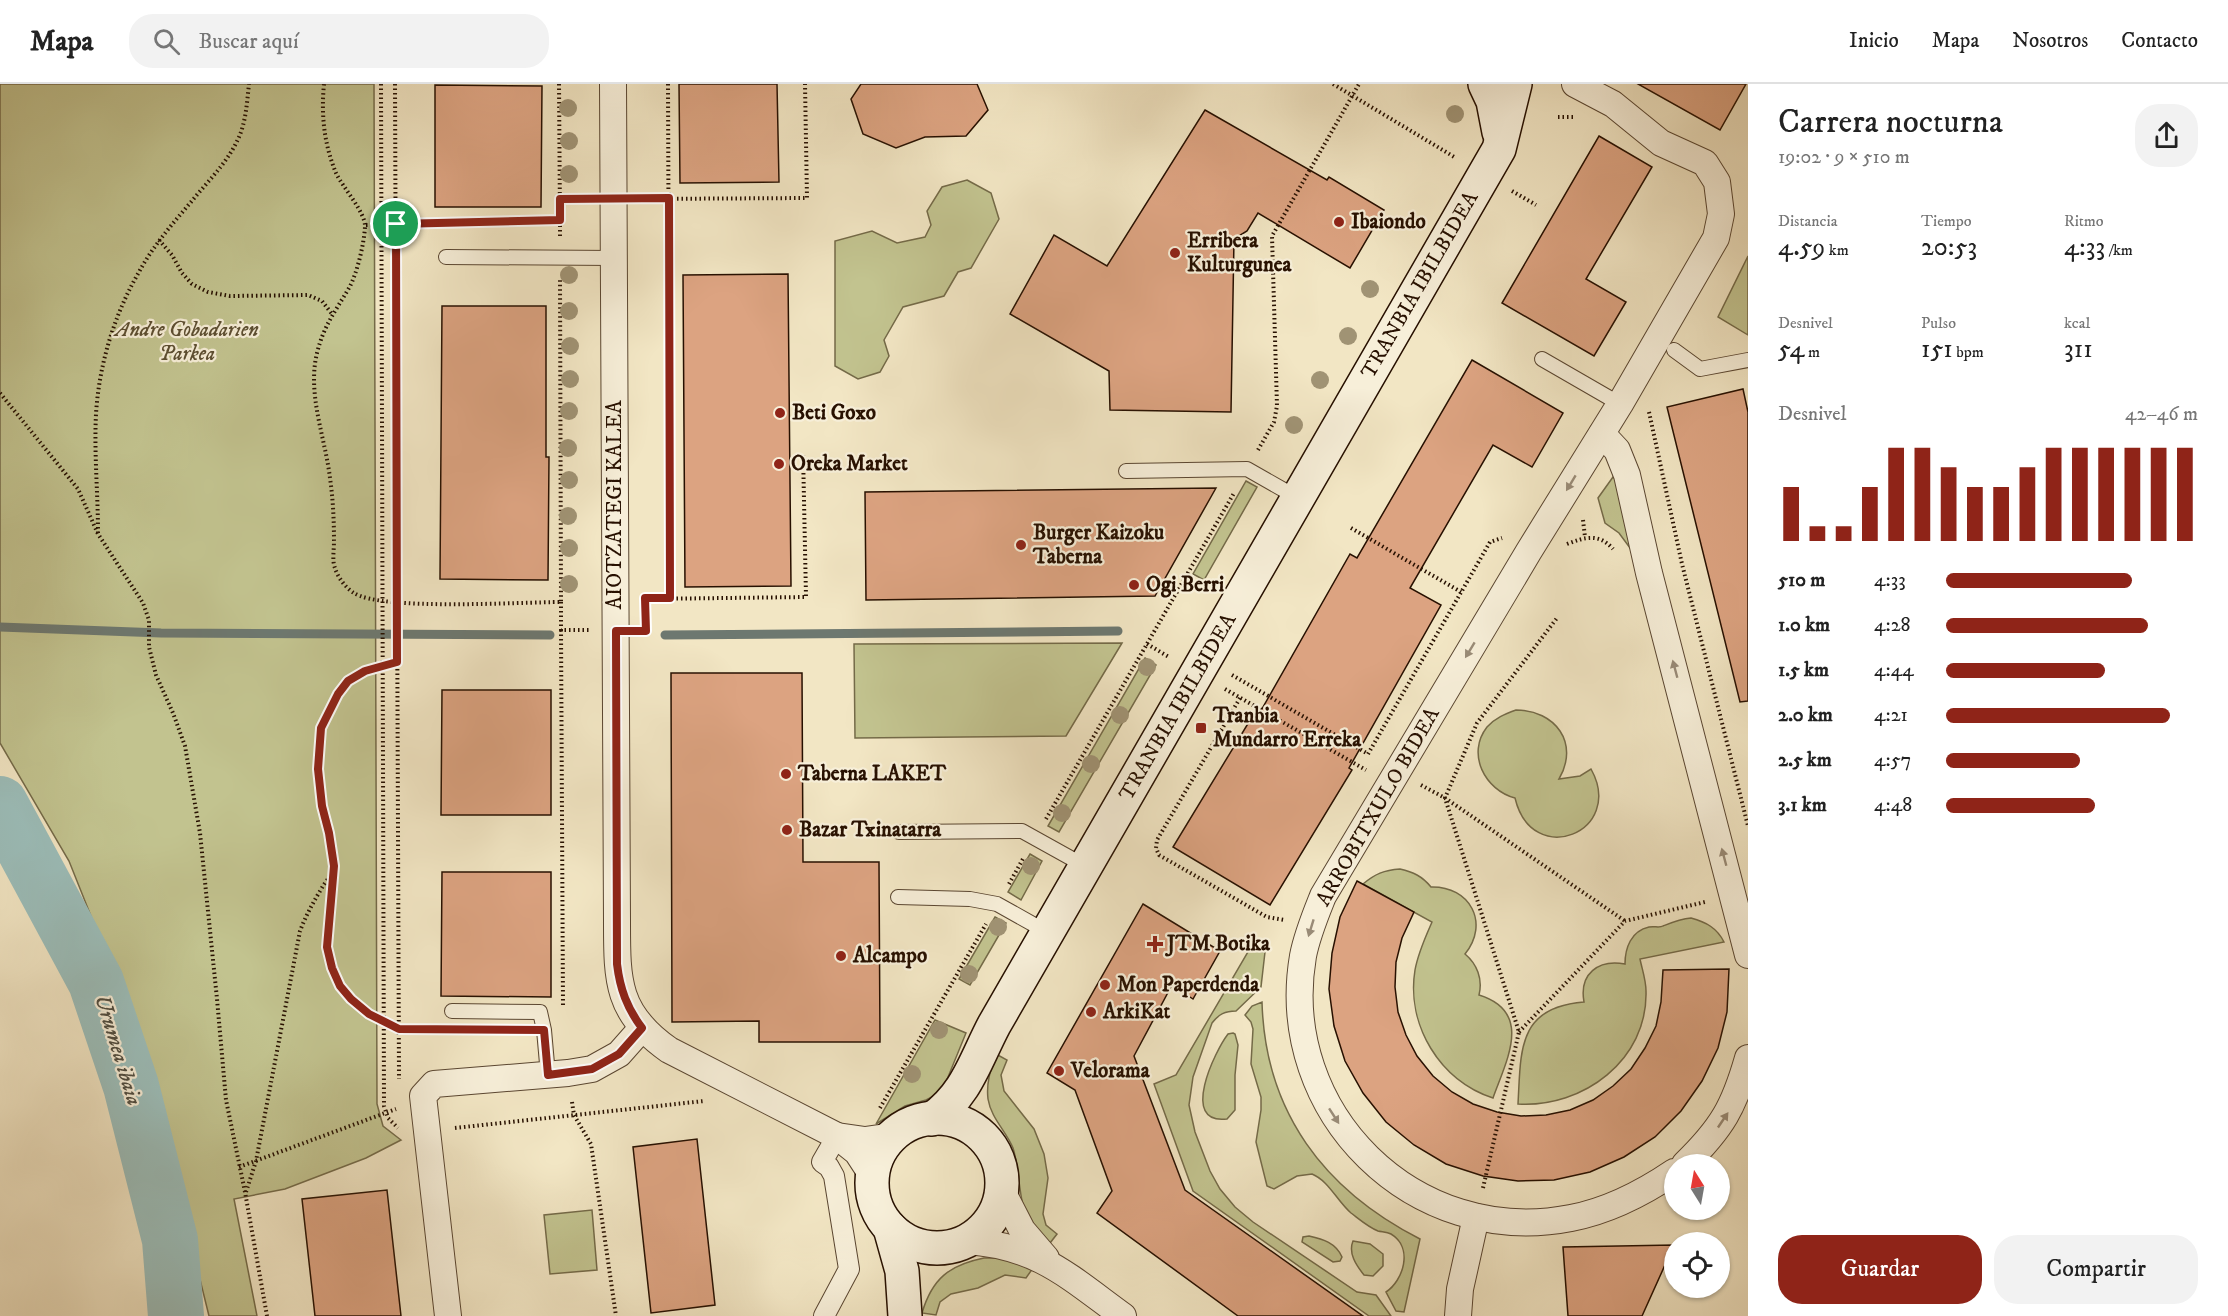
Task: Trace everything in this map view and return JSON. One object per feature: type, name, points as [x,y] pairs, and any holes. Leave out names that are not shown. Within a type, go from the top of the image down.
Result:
[{"type":"main road","points":[[1485,84],[1498,117],[1491,162]]},
{"type":"main road","name":"TRANBIA IBILBIDEA","points":[[932,1119],[952,1102],[969,1079],[994,1025],[1491,162],[1515,84]]},
{"type":"main road","name":"TRANBIA IBILBIDEA","points":[[969,1079],[970,1105],[977,1132]]},
{"type":"main road","name":"TRANBIA IBILBIDEA","points":[[878,1138],[915,1122],[948,1119],[977,1132],[992,1148],[1000,1168],[1001,1189],[996,1210],[984,1228],[957,1244],[922,1277],[905,1316]]},
{"type":"main road","name":"TRANBIA IBILBIDEA","points":[[878,1138],[886,1142],[877,1157],[872,1175],[873,1194],[879,1213],[890,1228],[902,1238],[916,1245],[932,1248],[957,1244]]},
{"type":"main road","name":"TRANBIA IBILBIDEA","points":[[890,1228],[902,1271],[905,1316]]},
{"type":"street","name":"AIOTZATEGI KALEA","points":[[613,84],[617,964],[619,981],[624,998],[642,1028],[669,1050],[837,1136],[857,1152],[872,1175]]},
{"type":"street","name":"ARROBITXULO BIDEA","points":[[1575,84],[1613,104],[1661,143],[1705,163],[1717,182],[1721,214],[1716,238],[1620,404],[1323,896],[1311,925],[1303,956],[1300,1018],[1305,1049],[1315,1079],[1328,1107],[1346,1134],[1391,1178],[1417,1195],[1446,1208],[1476,1217],[1507,1221],[1539,1222],[1570,1218],[1602,1210],[1630,1198],[1664,1178]]},
{"type":"street","points":[[1602,434],[1617,450],[1627,475],[1649,573],[1748,955]]},
{"type":"street","points":[[448,1316],[423,1096],[434,1084],[592,1069],[619,1054],[642,1028]]},
{"type":"street","points":[[1695,1154],[1708,1142],[1728,1114],[1741,1083],[1748,1058]]},
{"type":"street","name":"AIOTZATEGI KALEA","points":[[837,1136],[878,1138]]},
{"type":"street","points":[[824,1316],[849,1269],[834,1176],[829,1167],[822,1162],[837,1136]]},
{"type":"street","points":[[1001,1189],[1022,1230],[1053,1265]]},
{"type":"street","points":[[1459,1316],[1460,1289],[1476,1217]]},
{"type":"street","points":[[957,1244],[989,1242],[1032,1254],[1053,1265],[1123,1316]]},
{"type":"lane","points":[[446,257],[614,258]]},
{"type":"lane","points":[[1674,350],[1700,369],[1748,360]]},
{"type":"lane","points":[[1542,359],[1620,404]]},
{"type":"lane","points":[[1126,471],[1247,469],[1298,498]]},
{"type":"lane","points":[[899,832],[1022,831],[1085,866]]},
{"type":"lane","points":[[898,897],[970,899],[997,904],[1047,932]]},
{"type":"lane","points":[[452,1011],[540,1012],[558,1074]]},
{"type":"path","points":[[98,534],[96,424],[100,377],[109,340],[122,305],[139,271],[159,240],[223,166],[232,151],[245,119],[249,84]]},
{"type":"path","points":[[324,84],[323,127],[328,150],[336,173],[348,195],[363,214],[366,225],[350,287],[332,314],[321,337],[314,378],[315,396],[331,480],[334,567],[342,581],[355,594],[382,601],[397,603],[561,602]]},
{"type":"path","points":[[381,84],[382,647]]},
{"type":"path","points":[[395,84],[399,1085]]},
{"type":"path","points":[[544,1030],[567,1029],[562,998],[559,84]]},
{"type":"path","points":[[668,84],[670,598]]},
{"type":"path","points":[[560,199],[807,198],[804,84]]},
{"type":"path","points":[[1333,84],[1353,96],[1491,162],[1536,205]]},
{"type":"path","points":[[878,1138],[997,904],[1274,422],[1277,406],[1272,236],[1359,84]]},
{"type":"path","points":[[1558,117],[1577,118]]},
{"type":"path","points":[[366,225],[560,220]]},
{"type":"path","points":[[159,240],[192,284],[208,291],[230,296],[308,295],[322,301],[332,314]]},
{"type":"path","points":[[0,393],[78,489],[98,534],[143,603],[149,621],[149,647],[156,675],[185,746],[204,868],[226,1100],[267,1316]]},
{"type":"path","points":[[1648,408],[1682,564],[1748,826]]},
{"type":"path","points":[[645,609],[645,598],[806,597],[803,452]]},
{"type":"path","points":[[1351,528],[1461,592]]},
{"type":"path","points":[[1368,754],[1490,542],[1506,537]]},
{"type":"path","points":[[1565,545],[1585,537],[1606,541],[1618,555]]},
{"type":"path","points":[[1519,1032],[1445,798],[1477,723],[1557,618]]},
{"type":"path","points":[[561,630],[616,631]]},
{"type":"path","points":[[397,662],[365,671],[348,681],[338,694],[321,728],[318,769],[322,806],[334,866],[327,947],[332,968],[340,986],[369,1014],[399,1029],[443,1029]]},
{"type":"path","points":[[1222,687],[1390,784]]},
{"type":"path","points":[[1240,698],[1157,840],[1158,855],[1267,916],[1311,925]]},
{"type":"path","points":[[245,1192],[256,1161],[300,931],[307,913],[334,866]]},
{"type":"path","points":[[1476,1217],[1519,1032],[1625,921],[1734,896]]},
{"type":"path","points":[[558,1074],[574,1115],[591,1144],[615,1316]]},
{"type":"path","points":[[239,1167],[399,1108]]},
{"type":"green space","name":"Andre Gobadarien Parkea","points":[[0,84],[374,84],[377,1104],[383,1126],[401,1140],[366,1158],[285,1189],[234,1199],[257,1316],[209,1316],[142,1044],[69,861],[0,743]]},
{"type":"green space","points":[[967,180],[991,193],[999,219],[971,268],[958,272],[944,296],[903,307],[884,340],[889,356],[880,372],[858,379],[835,366],[835,241],[872,231],[897,243],[925,237],[931,225],[927,211],[942,187]]},
{"type":"green space","points":[[1748,256],[1748,335],[1718,317]]},
{"type":"green space","points":[[1613,477],[1617,479],[1633,552],[1619,533],[1605,523],[1598,498]]},
{"type":"green space","points":[[1246,481],[1257,487],[1204,580],[1193,574]]},
{"type":"green space","points":[[1122,643],[1066,736],[855,738],[854,644]]},
{"type":"green space","points":[[1145,658],[1156,665],[1059,832],[1048,826]]},
{"type":"green space","points":[[1516,710],[1530,711],[1542,716],[1560,731],[1567,753],[1565,766],[1559,779],[1580,776],[1591,769],[1598,791],[1596,810],[1587,825],[1573,834],[1556,837],[1539,833],[1525,820],[1515,798],[1495,787],[1482,770],[1478,748],[1481,737],[1493,721]]},
{"type":"green space","points":[[1030,854],[1042,861],[1021,900],[1008,892]]},
{"type":"green space","points":[[1400,869],[1417,875],[1431,887],[1445,888],[1456,893],[1472,909],[1476,919],[1476,930],[1465,954],[1473,962],[1478,972],[1479,995],[1496,1003],[1506,1013],[1511,1025],[1512,1039],[1509,1054],[1493,1098],[1457,1079],[1443,1065],[1422,1030],[1416,1011],[1415,970],[1432,922],[1363,884],[1380,873]]},
{"type":"green space","points":[[995,917],[1006,923],[970,985],[959,979]]},
{"type":"green space","points":[[1691,918],[1710,926],[1724,942],[1640,959],[1646,987],[1644,1016],[1636,1038],[1624,1058],[1607,1075],[1588,1088],[1566,1098],[1542,1103],[1518,1104],[1523,1050],[1534,1022],[1546,1013],[1562,1006],[1584,1002],[1584,984],[1588,976],[1599,966],[1625,964],[1630,941],[1638,932],[1649,927],[1662,927]]},
{"type":"green space","points":[[1249,950],[1265,952],[1261,987],[1236,1011],[1222,1014],[1212,1023],[1193,1077],[1189,1105],[1195,1132],[1210,1171],[1220,1189],[1235,1207],[1253,1222],[1357,1292],[1376,1295],[1391,1316],[1369,1316],[1193,1191],[1154,1084],[1176,1075]]},
{"type":"green space","points":[[1262,1002],[1266,1042],[1274,1079],[1288,1112],[1306,1143],[1355,1197],[1420,1239],[1404,1312],[1396,1311],[1386,1292],[1397,1280],[1404,1264],[1402,1247],[1398,1240],[1391,1234],[1378,1231],[1360,1220],[1346,1208],[1323,1181],[1312,1174],[1297,1176],[1274,1189],[1267,1186],[1256,1142],[1261,1097],[1251,1064],[1253,1029],[1245,1015],[1252,1006]]},
{"type":"green space","points":[[935,1020],[966,1033],[946,1082],[938,1094],[905,1106],[876,1124]]},
{"type":"green space","points":[[1233,1033],[1238,1045],[1235,1110],[1227,1119],[1213,1118],[1205,1111],[1203,1099],[1205,1085],[1209,1070],[1222,1043],[1228,1034]]},
{"type":"green space","points":[[996,1054],[1007,1060],[1001,1075],[1004,1091],[1034,1129],[1044,1154],[1048,1178],[1043,1214],[1046,1225],[1057,1234],[1050,1243],[1033,1228],[1024,1210],[1013,1148],[995,1118],[988,1099],[988,1081]]},
{"type":"green space","points":[[592,1210],[597,1270],[550,1274],[544,1215]]},
{"type":"green space","points":[[1309,1236],[1333,1245],[1342,1257],[1340,1261],[1333,1262],[1302,1242],[1303,1237]]},
{"type":"green space","points":[[1353,1241],[1370,1244],[1383,1254],[1383,1266],[1373,1276],[1364,1275],[1356,1263],[1351,1250]]},
{"type":"green space","points":[[984,1258],[1001,1258],[1033,1268],[1026,1278],[1005,1275],[978,1288],[951,1294],[940,1302],[936,1315],[922,1313],[931,1291],[944,1275],[961,1265]]},
{"type":"building","points":[[679,84],[777,84],[779,182],[680,183]]},
{"type":"building","points":[[861,84],[977,84],[988,110],[966,136],[925,137],[896,148],[863,134],[851,99]]},
{"type":"building","points":[[1638,84],[1746,84],[1720,130]]},
{"type":"building","points":[[435,85],[542,86],[541,207],[435,207]]},
{"type":"building","name":"Erribera Kulturgunea","points":[[1205,110],[1327,180],[1329,177],[1384,210],[1350,268],[1258,213],[1247,231],[1234,239],[1231,412],[1110,410],[1109,371],[1010,314],[1054,235],[1107,266]]},
{"type":"building","points":[[1599,136],[1652,167],[1586,279],[1626,302],[1594,356],[1502,303]]},
{"type":"building","points":[[788,274],[791,586],[685,587],[683,275]]},
{"type":"building","points":[[442,306],[546,306],[546,457],[549,457],[548,580],[440,579]]},
{"type":"building","points":[[1472,360],[1563,413],[1532,467],[1493,445],[1410,588],[1441,605],[1349,768],[1352,770],[1270,905],[1173,847],[1255,712],[1259,714],[1350,554],[1357,558]]},
{"type":"building","points":[[1743,389],[1748,412],[1748,701],[1740,702],[1667,407]]},
{"type":"building","points":[[1216,488],[1155,596],[866,600],[865,492]]},
{"type":"building","points":[[671,673],[802,673],[803,862],[879,862],[880,1042],[759,1042],[759,1021],[672,1022]]},
{"type":"building","points":[[442,690],[551,690],[551,815],[441,815]]},
{"type":"building","points":[[442,872],[551,872],[551,997],[441,996]]},
{"type":"building","points":[[1357,881],[1414,912],[1402,938],[1396,962],[1395,987],[1398,1012],[1417,1056],[1433,1076],[1452,1092],[1473,1104],[1497,1112],[1521,1116],[1546,1115],[1570,1110],[1593,1100],[1631,1069],[1645,1048],[1656,1026],[1661,1002],[1663,970],[1729,969],[1727,1012],[1718,1048],[1702,1081],[1681,1111],[1655,1137],[1624,1157],[1590,1172],[1554,1180],[1518,1181],[1483,1176],[1446,1164],[1414,1145],[1386,1122],[1363,1093],[1345,1061],[1334,1026],[1329,989],[1332,953],[1340,917]]},
{"type":"building","points":[[1143,904],[1220,951],[1193,999],[1172,985],[1134,1056],[1185,1190],[1363,1316],[1238,1316],[1097,1213],[1112,1191],[1075,1090],[1047,1073]]},
{"type":"building","points":[[697,1139],[715,1305],[651,1313],[633,1147]]},
{"type":"building","points":[[387,1190],[401,1316],[315,1316],[302,1199]]},
{"type":"building","points":[[1664,1245],[1664,1267],[1642,1316],[1568,1316],[1563,1247]]},
{"type":"waterway","points":[[0,627],[161,633],[550,635]]},
{"type":"waterway","points":[[665,635],[1118,631]]},
{"type":"waterway","name":"Urumea ibaia","points":[[0,804],[96,982],[131,1086],[170,1240],[176,1316]]},
{"type":"place","name":"Ibaiondo","points":[[1339,222]]},
{"type":"place","name":"Erribera Kulturgunea","points":[[1175,253]]},
{"type":"place","name":"Beti Goxo","points":[[780,413]]},
{"type":"place","name":"Oreka Market","points":[[779,464]]},
{"type":"place","name":"Burger Kaizoku Taberna","points":[[1021,545]]},
{"type":"place","name":"Ogi Berri","points":[[1134,585]]},
{"type":"place","name":"Tranbia Mundarro Erreka","points":[[1201,728]]},
{"type":"place","name":"Taberna LAKET","points":[[786,774]]},
{"type":"place","name":"Bazar Txinatarra","points":[[787,830]]},
{"type":"place","name":"JTM Botika","points":[[1155,944]]},
{"type":"place","name":"Alcampo","points":[[841,956]]},
{"type":"place","name":"Mon Paperdenda","points":[[1105,985]]},
{"type":"place","name":"ArkiKat","points":[[1091,1012]]},
{"type":"place","name":"Velorama","points":[[1059,1071]]},
{"type":"route","points":[[669,198],[670,598],[645,598],[646,631],[616,631],[617,964],[624,998],[642,1028],[619,1054],[592,1069],[548,1075],[544,1030],[399,1029],[385,1024],[351,999],[340,986],[332,968],[327,947],[334,883],[334,857],[322,806],[318,769],[321,728],[338,694],[348,681],[365,671],[397,662],[396,224],[560,220],[560,199],[669,198]]}]
